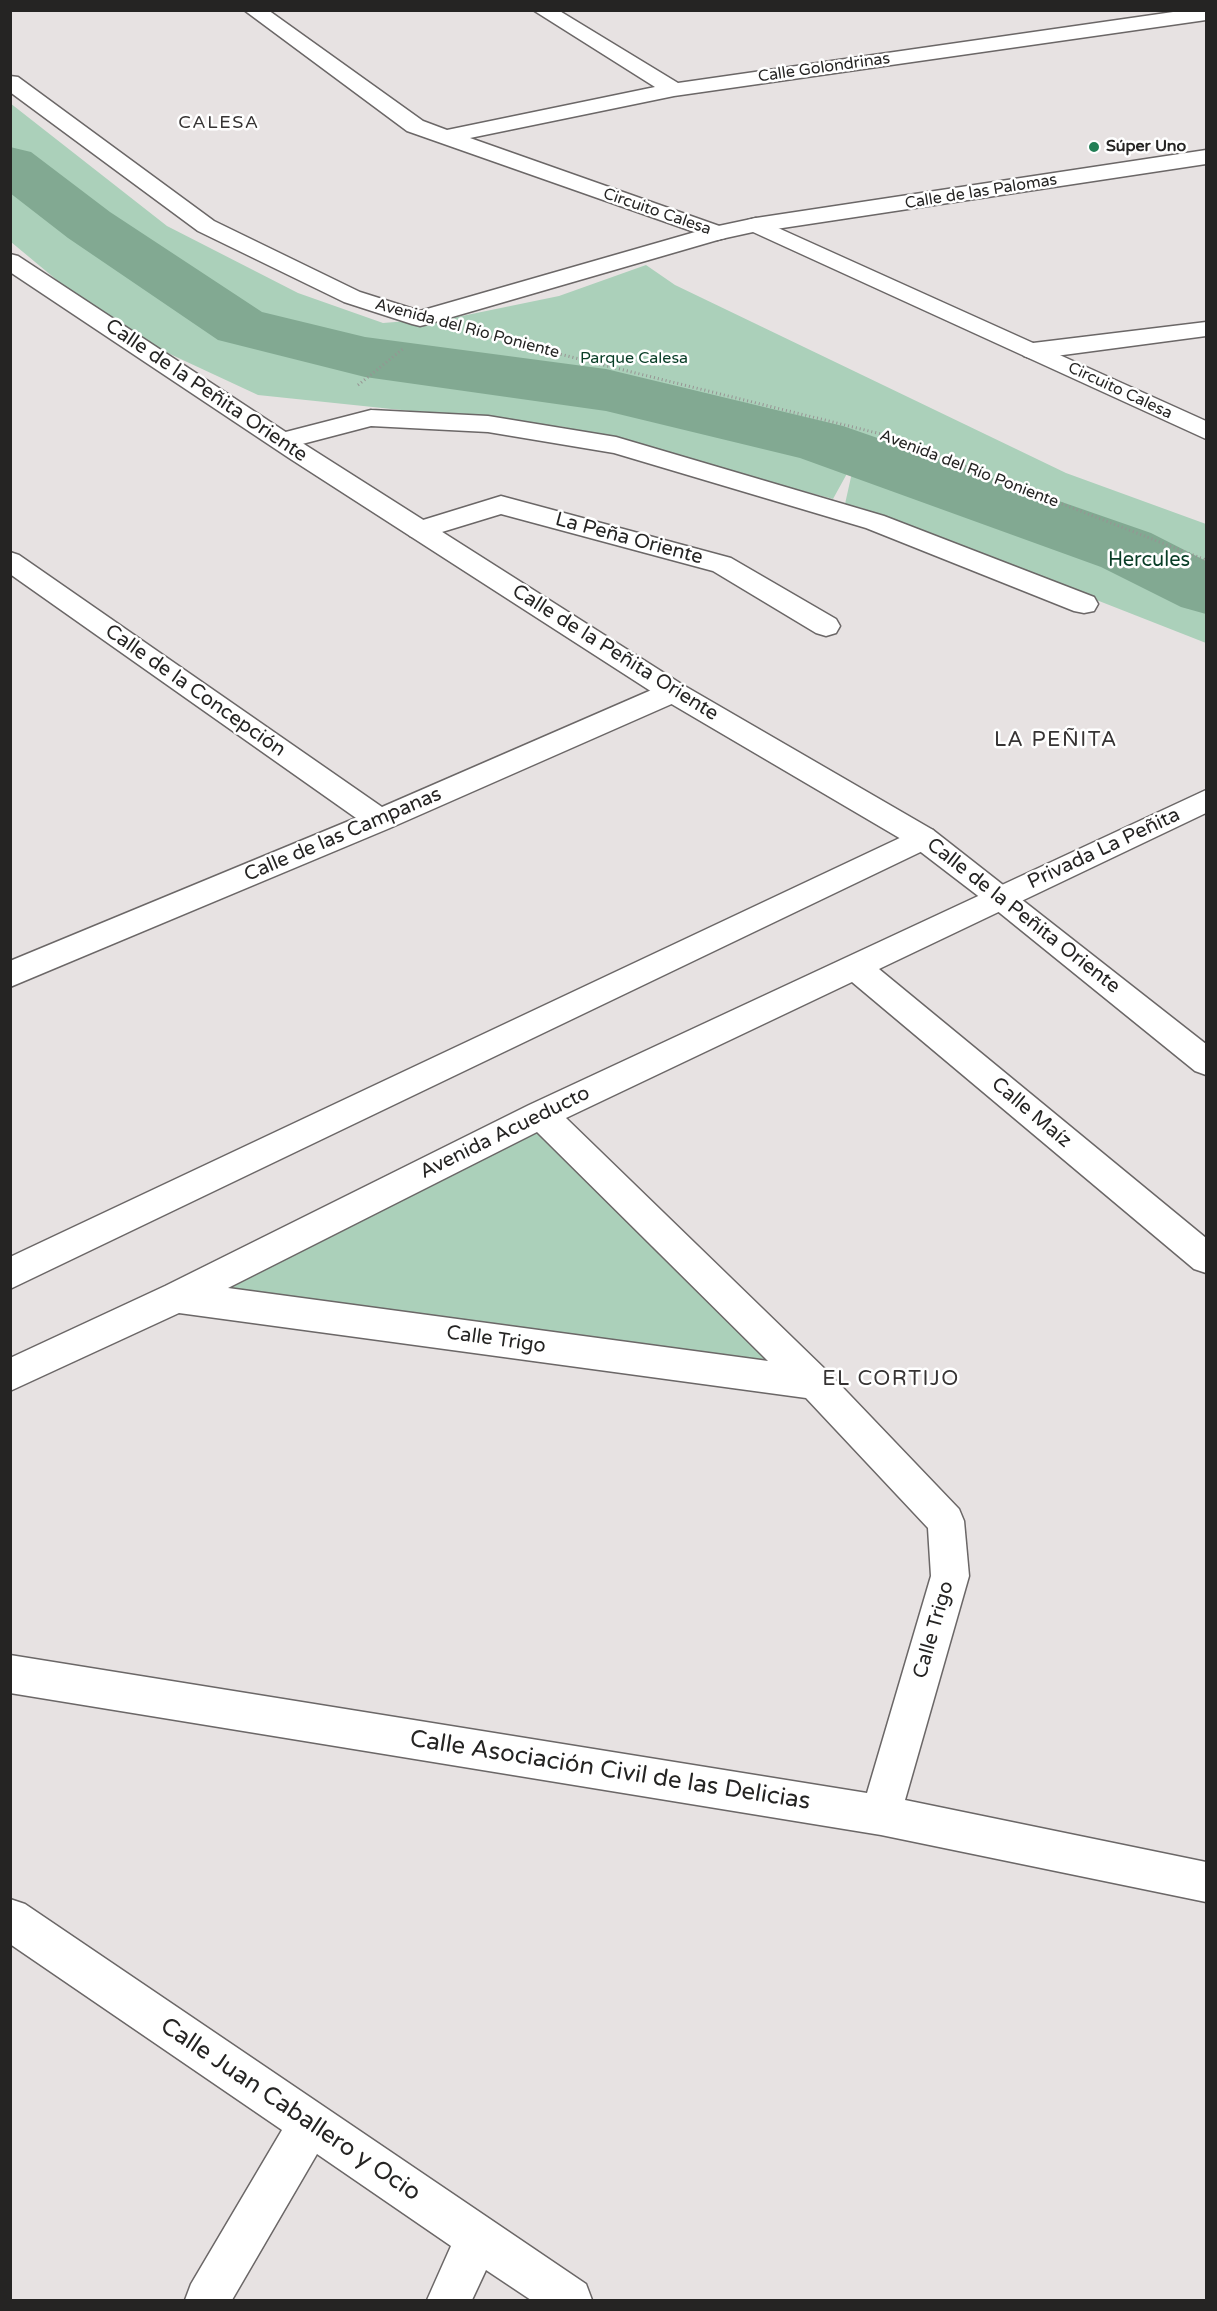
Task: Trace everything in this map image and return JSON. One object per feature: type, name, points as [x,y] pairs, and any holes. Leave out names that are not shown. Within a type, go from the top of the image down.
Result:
[{"type":"street","name":"Circuito Calesa","points":[[254,10],[415,126],[717,233],[756,225],[1206,431]]},
{"type":"street","points":[[543,10],[674,90]]},
{"type":"street","name":"Calle Golondrinas","points":[[444,137],[674,90],[1206,14]]},
{"type":"street","name":"Avenida del Río Poniente","points":[[10,82],[206,226],[352,297],[420,319]]},
{"type":"street","name":"Calle de las Palomas","points":[[756,225],[1206,157]]},
{"type":"street","points":[[420,319],[717,233]]},
{"type":"street","name":"Calle de la Peñita Oriente","points":[[10,261],[419,530],[673,692],[923,838],[1001,897],[1206,1062]]},
{"type":"street","points":[[1033,351],[1206,329]]},
{"type":"street","points":[[283,441],[371,418],[488,424],[616,445],[875,522],[1084,604]]},
{"type":"street","name":"La Peña Oriente","points":[[419,530],[501,506],[722,564],[826,626]]},
{"type":"street","name":"Calle de la Concepción","points":[[10,561],[380,820]]},
{"type":"street","name":"Calle de las Campanas","points":[[12,973],[380,820],[673,692]]},
{"type":"street","name":"Privada La Peñita","points":[[1001,897],[1206,801]]},
{"type":"street","points":[[10,1274],[923,838]]},
{"type":"street","name":"Avenida Acueducto","points":[[10,1375],[177,1297],[541,1115],[1001,897]]},
{"type":"street","name":"Calle Maíz","points":[[855,967],[1206,1258]]},
{"type":"street","name":"Calle Trigo","points":[[541,1115],[815,1383],[946,1521],[950,1576],[881,1815]]},
{"type":"street","name":"Calle Trigo","points":[[177,1297],[815,1383]]},
{"type":"street","name":"Calle Asociación Civil de las Delicias","points":[[10,1674],[881,1815],[1206,1882]]},
{"type":"street","name":"Calle Juan Caballero y Ocio","points":[[10,1919],[570,2301]]},
{"type":"street","points":[[207,2301],[311,2123]]},
{"type":"street","points":[[449,2301],[478,2238]]},
{"type":"path","name":"Avenida del Río Poniente","points":[[420,319],[885,435],[1206,560]]},
{"type":"path","points":[[350,392],[409,344]]},
{"type":"green space","name":"Parque Calesa","points":[[10,103],[167,226],[298,293],[383,323],[457,317],[559,296],[646,265],[675,285],[1066,473],[1206,524],[1206,643],[862,508],[845,504],[855,459],[833,499],[564,427],[258,395],[157,348],[70,291],[11,242]]},
{"type":"green space","points":[[541,1115],[815,1383],[177,1297]]},
{"type":"waterway","points":[[10,164],[89,225],[240,326],[365,357],[606,390],[819,441],[1126,550],[1206,590]]},
{"type":"place","name":"Súper Uno","points":[[1094,147]]},
{"type":"district","name":"CALESA","points":[[219,123]]},
{"type":"district","name":"LA PEÑITA","points":[[1056,740]]},
{"type":"district","name":"EL CORTIJO","points":[[891,1379]]},
{"type":"park label","name":"Hercules","points":[[1149,561]]}]
